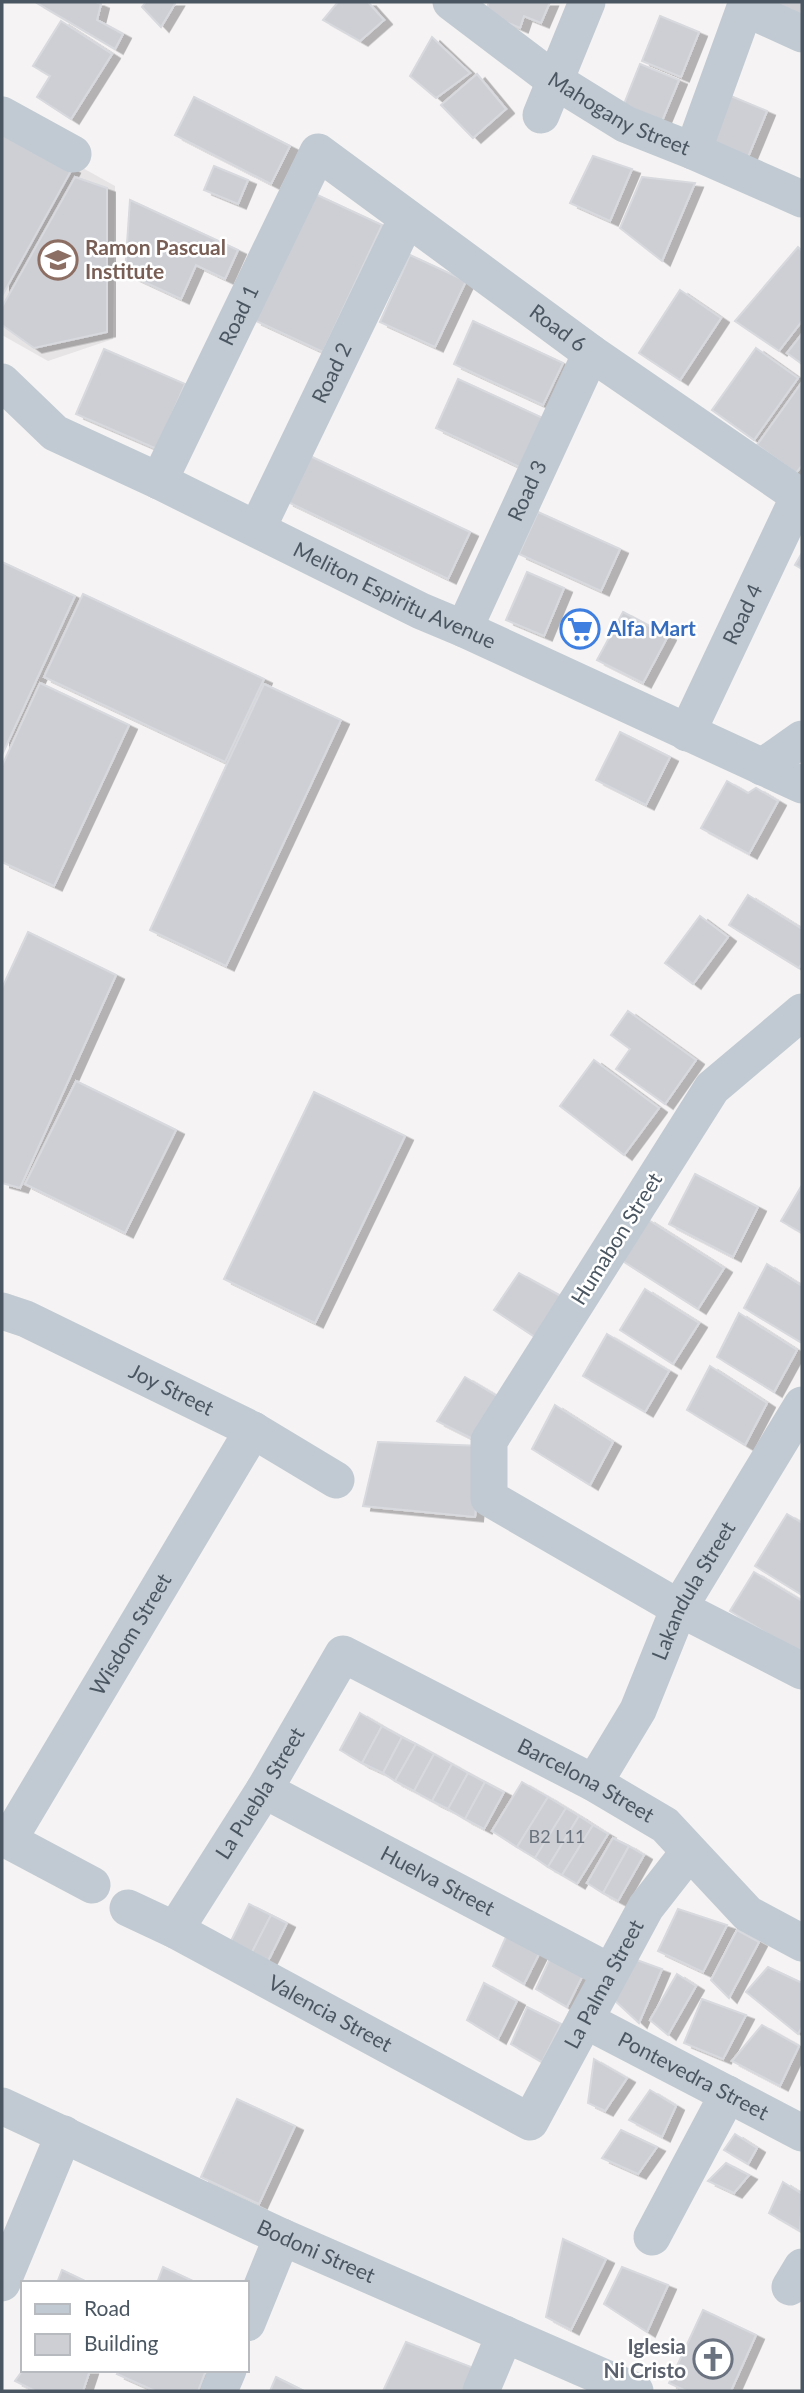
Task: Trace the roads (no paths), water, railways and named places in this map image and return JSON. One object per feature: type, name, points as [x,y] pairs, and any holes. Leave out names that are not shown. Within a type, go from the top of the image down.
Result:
[{"type":"street","name":"Mahogany Street","points":[[451,2],[554,80],[625,124],[802,199]]},
{"type":"street","points":[[541,115],[587,2]]},
{"type":"street","points":[[693,151],[746,5],[802,34]]},
{"type":"street","points":[[2,115],[73,154]]},
{"type":"street","name":"Road 6","points":[[318,152],[591,353],[801,497]]},
{"type":"street","name":"Road 1","points":[[159,481],[318,152]]},
{"type":"street","name":"Road 2","points":[[257,529],[407,218]]},
{"type":"street","name":"Road 3","points":[[464,629],[591,353]]},
{"type":"street","name":"Meliton Espiritu Avenue","points":[[2,382],[55,432],[421,611],[802,785]]},
{"type":"street","name":"Road 4","points":[[687,733],[801,497]]},
{"type":"street","points":[[762,767],[802,739]]},
{"type":"street","name":"Humabon Street","points":[[679,1608],[489,1498],[489,1441],[712,1088],[802,1012]]},
{"type":"street","name":"Joy Street","points":[[2,1311],[26,1319],[253,1430],[336,1480]]},
{"type":"street","name":"Lakandula Street","points":[[594,1783],[638,1710],[679,1608],[802,1405]]},
{"type":"street","name":"Wisdom Street","points":[[5,1838],[253,1430]]},
{"type":"street","points":[[679,1608],[802,1671]]},
{"type":"street","name":"Barcelona Street","points":[[343,1654],[594,1783],[666,1825],[748,1914],[802,1943]]},
{"type":"street","name":"La Puebla Street","points":[[175,1930],[264,1790],[343,1654]]},
{"type":"street","name":"Huelva Street","points":[[264,1790],[610,1972]]},
{"type":"street","points":[[5,1838],[92,1885]]},
{"type":"street","name":"La Palma Street","points":[[530,2122],[646,1907],[689,1852]]},
{"type":"street","name":"Valencia Street","points":[[128,1908],[175,1930],[530,2122]]},
{"type":"street","name":"Pontevedra Street","points":[[585,2020],[802,2133]]},
{"type":"street","points":[[652,2237],[728,2094]]},
{"type":"street","name":"Bodoni Street","points":[[2,2106],[282,2237],[635,2391]]},
{"type":"street","points":[[2,2283],[64,2134]]},
{"type":"street","points":[[248,2321],[282,2237]]},
{"type":"street","points":[[481,2391],[505,2334]]},
{"type":"street","points":[[219,2391],[227,2372]]},
{"type":"place","name":"Ramon Pascual Institute","points":[[58,260]]},
{"type":"place","name":"Alfa Mart","points":[[580,629]]},
{"type":"place","name":"Iglesia Ni Cristo","points":[[713,2359]]}]
